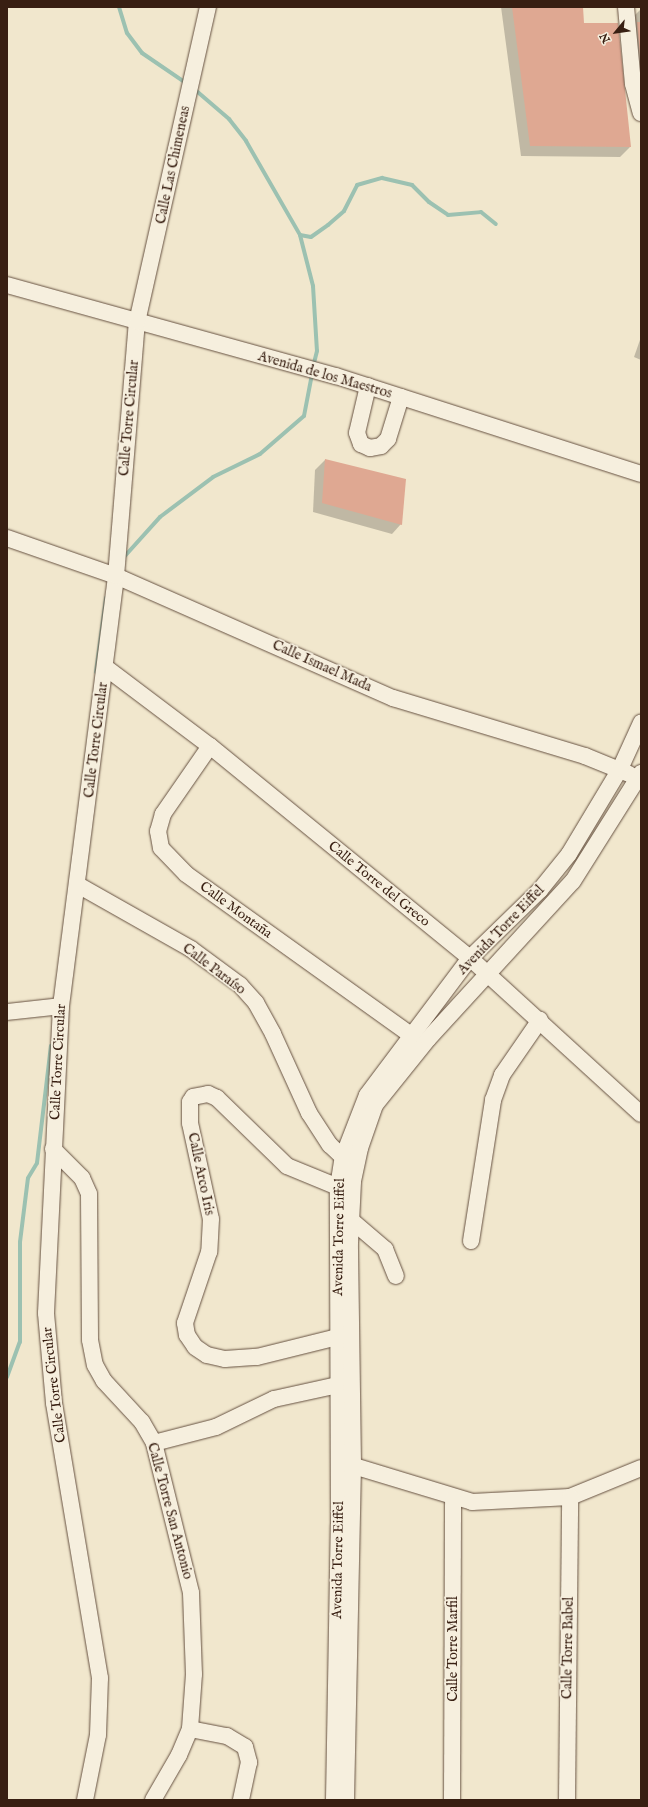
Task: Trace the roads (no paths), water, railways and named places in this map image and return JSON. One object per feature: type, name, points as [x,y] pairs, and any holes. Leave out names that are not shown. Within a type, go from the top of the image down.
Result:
[{"type":"street","name":"Calle Las Chimeneas","points":[[137,322],[208,7]]},
{"type":"street","points":[[626,7],[633,84],[641,113]]},
{"type":"street","name":"Avenida de los Maestros","points":[[7,285],[368,386],[641,474]]},
{"type":"street","name":"Calle Torre Circular","points":[[86,1800],[98,1735],[100,1678],[54,1403],[46,1312],[61,1006],[78,885],[116,576],[137,322]]},
{"type":"street","points":[[368,386],[357,433],[361,444],[370,448],[381,446],[388,439],[401,397]]},
{"type":"street","name":"Calle Ismael Mada","points":[[7,538],[116,576],[393,698],[620,769],[640,777]]},
{"type":"street","name":"Calle Torre del Greco","points":[[105,667],[210,746],[488,973],[641,1114]]},
{"type":"street","name":"Avenida Torre Eiffel","points":[[346,1800],[346,1463],[338,1385],[338,1187],[343,1157],[367,1094],[470,958],[540,890],[568,854],[620,769],[641,723]]},
{"type":"street","name":"Calle Montaña","points":[[210,746],[163,814],[158,831],[161,848],[186,874],[411,1035]]},
{"type":"street","name":"Avenida Torre Eiffel","points":[[334,1800],[346,1463],[353,1181],[375,1105],[428,1039],[574,882],[640,777]]},
{"type":"street","name":"Calle Paraíso","points":[[78,885],[191,949],[240,985],[256,1003],[270,1028],[309,1113],[330,1145],[343,1157]]},
{"type":"street","points":[[7,1012],[61,1006]]},
{"type":"street","points":[[471,1241],[493,1100],[502,1075],[540,1020]]},
{"type":"street","name":"Calle Arco Iris","points":[[338,1187],[287,1166],[217,1098],[208,1094],[194,1097],[190,1102],[190,1123],[211,1219],[209,1252],[185,1323],[187,1334],[195,1347],[207,1355],[225,1359],[257,1357],[338,1338]]},
{"type":"street","name":"Calle Torre San Antonio","points":[[53,1149],[82,1178],[89,1194],[90,1340],[95,1365],[104,1381],[142,1422],[154,1444],[191,1593],[194,1674],[190,1729],[180,1755],[153,1800]]},
{"type":"street","points":[[351,1220],[385,1249],[396,1276]]},
{"type":"street","points":[[154,1444],[216,1427],[274,1399],[338,1385]]},
{"type":"street","points":[[346,1463],[453,1498],[472,1502],[570,1497],[641,1468]]},
{"type":"street","name":"Calle Torre Babel","points":[[567,1800],[570,1497]]},
{"type":"street","name":"Calle Torre Marfil","points":[[452,1800],[453,1498]]},
{"type":"street","points":[[190,1729],[227,1736],[245,1748],[249,1762],[241,1800]]},
{"type":"waterway","points":[[119,7],[127,33],[142,53],[186,83]]},
{"type":"waterway","points":[[193,88],[229,119],[246,141],[300,235],[311,237],[344,211],[357,185],[382,178],[412,185],[429,202],[448,215],[481,212],[496,224]]},
{"type":"waterway","points":[[300,235],[313,286],[317,351],[313,367]]},
{"type":"waterway","points":[[124,557],[160,517],[213,477],[260,454],[304,416],[312,374]]},
{"type":"waterway","points":[[96,672],[106,598]]},
{"type":"waterway","points":[[7,1377],[20,1342],[20,1242],[28,1178],[37,1163],[51,1046]]}]
